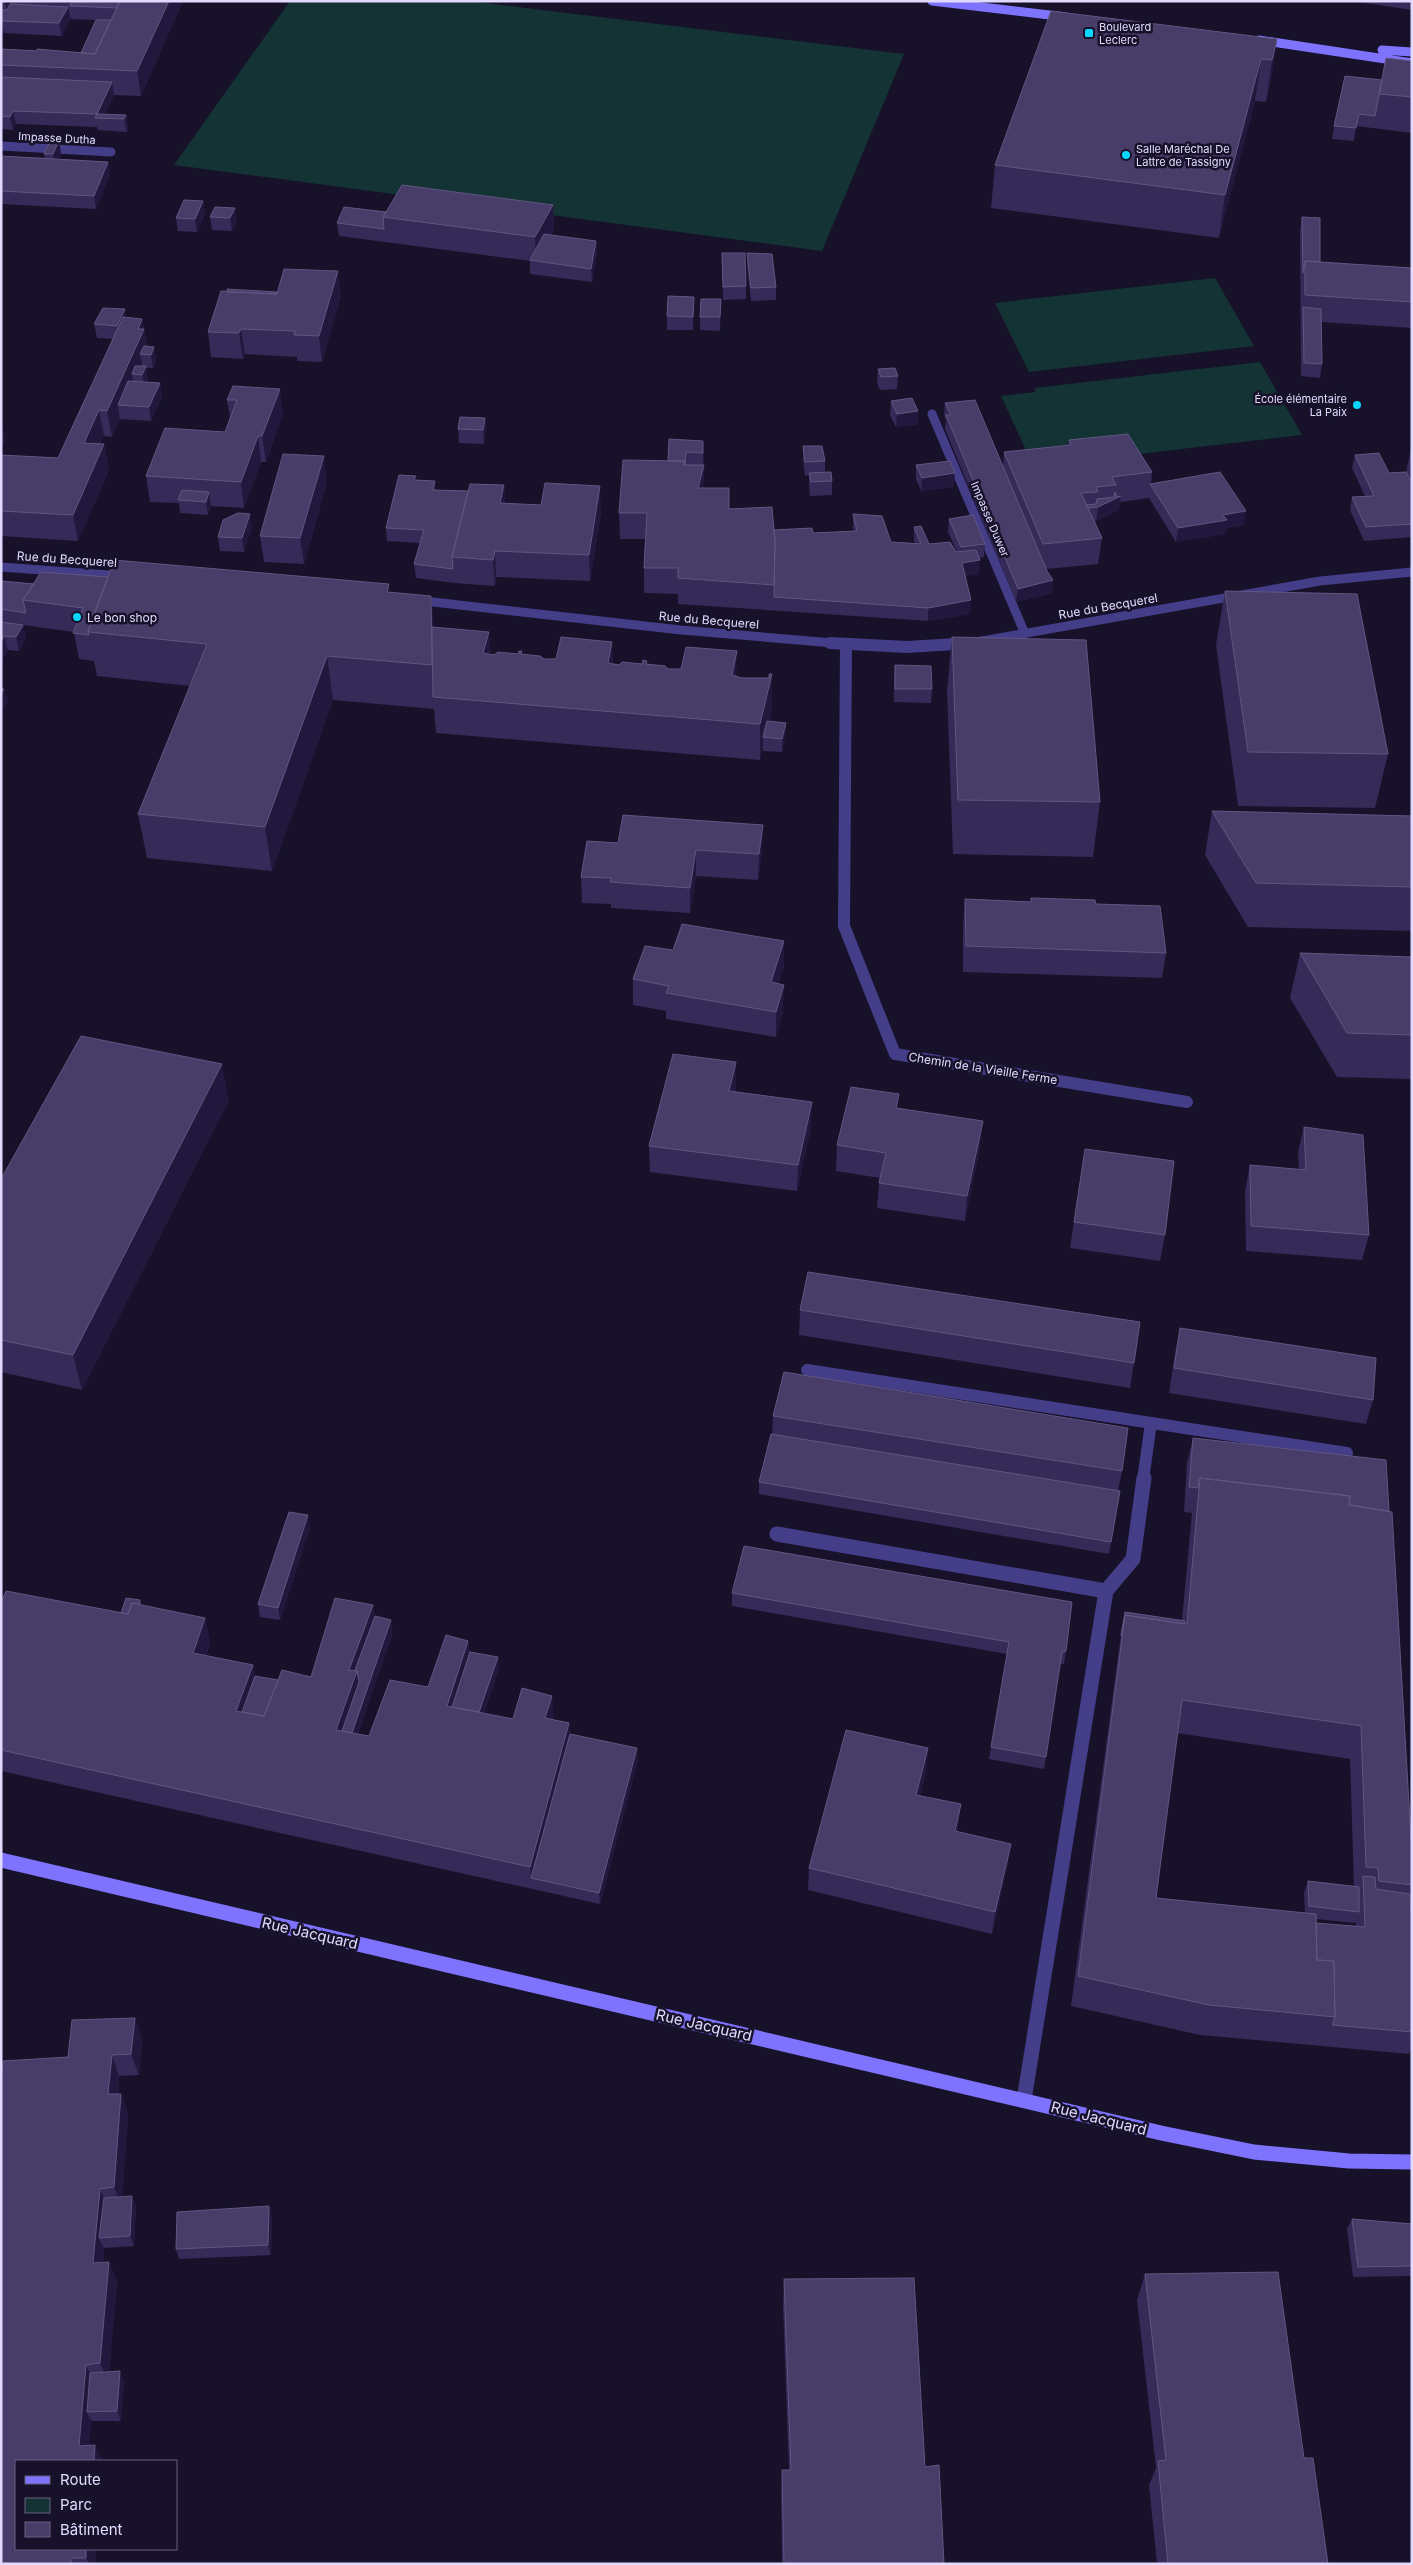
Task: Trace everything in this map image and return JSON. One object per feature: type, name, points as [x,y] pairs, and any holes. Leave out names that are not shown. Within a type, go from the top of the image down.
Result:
[{"type":"street","points":[[932,1],[1077,18]]},
{"type":"street","points":[[1246,38],[1412,63]]},
{"type":"street","points":[[1292,44],[1412,52]]},
{"type":"street","name":"Impasse Dutha","points":[[1,146],[111,152]]},
{"type":"street","name":"Impasse Duwer","points":[[932,414],[1026,634]]},
{"type":"street","name":"Rue du Becquerel","points":[[1,567],[138,577]]},
{"type":"street","name":"Rue du Becquerel","points":[[408,600],[651,627],[846,644],[907,647],[959,645],[1320,581],[1412,572]]},
{"type":"street","name":"Chemin de la Vieille Ferme","points":[[846,644],[844,926],[895,1054],[1187,1102]]},
{"type":"street","points":[[807,1370],[1347,1453]]},
{"type":"street","points":[[1024,2100],[1106,1591],[1134,1559],[1151,1423]]},
{"type":"street","points":[[777,1534],[1106,1591]]},
{"type":"street","name":"Rue Jacquard","points":[[1,1860],[1161,2133],[1254,2152],[1349,2161],[1412,2162]]},
{"type":"green space","points":[[290,1],[468,1],[904,54],[822,251],[174,165]]},
{"type":"green space","points":[[1215,278],[1254,346],[1029,372],[995,303]]},
{"type":"green space","points":[[1260,362],[1302,435],[1069,462],[1031,461],[1001,396],[1036,392],[1034,388]]},
{"type":"building","points":[[72,1],[120,1],[117,8],[70,6]]},
{"type":"building","points":[[120,1],[169,1],[137,71],[1,65],[1,49],[37,51],[37,49],[95,54]]},
{"type":"building","points":[[10,4],[68,7],[59,23],[1,21],[1,10],[7,10]]},
{"type":"building","name":"Salle Maréchal De Lattre de Tassigny","points":[[1051,11],[1277,39],[1272,60],[1261,59],[1225,195],[995,165]]},
{"type":"building","points":[[96,20],[111,20],[95,54],[81,53]]},
{"type":"building","points":[[1386,58],[1412,61],[1412,97],[1379,94]]},
{"type":"building","points":[[1345,76],[1382,80],[1375,116],[1359,114],[1356,128],[1334,126]]},
{"type":"building","points":[[1,77],[112,82],[97,114],[13,111],[10,117],[1,116]]},
{"type":"building","points":[[97,114],[126,115],[124,119],[95,118]]},
{"type":"building","points":[[51,140],[59,141],[53,154],[44,154]]},
{"type":"building","points":[[1,156],[108,162],[94,196],[1,191]]},
{"type":"building","points":[[402,185],[553,205],[535,237],[383,217]]},
{"type":"building","points":[[184,200],[203,201],[195,219],[176,218]]},
{"type":"building","points":[[215,207],[235,208],[230,218],[210,217]]},
{"type":"building","points":[[344,207],[386,212],[383,217],[384,229],[337,223]]},
{"type":"building","points":[[1302,217],[1320,218],[1320,262],[1305,261],[1303,273]]},
{"type":"building","points":[[544,234],[596,241],[591,269],[530,260]]},
{"type":"building","points":[[722,253],[745,253],[746,286],[723,287]]},
{"type":"building","points":[[747,253],[772,254],[776,287],[751,288]]},
{"type":"building","points":[[1305,261],[1412,268],[1412,302],[1305,295]]},
{"type":"building","points":[[284,269],[338,271],[319,336],[294,335],[295,331],[241,329],[239,333],[208,332],[221,291],[277,294]]},
{"type":"building","points":[[227,289],[277,292],[277,294],[227,292]]},
{"type":"building","points":[[668,296],[694,297],[693,317],[667,316]]},
{"type":"building","points":[[701,299],[721,299],[720,317],[700,317]]},
{"type":"building","points":[[1303,307],[1321,309],[1322,364],[1304,363]]},
{"type":"building","points":[[103,308],[125,309],[117,326],[94,324]]},
{"type":"building","points":[[123,317],[142,319],[138,329],[144,329],[107,411],[99,410],[84,443],[104,444],[73,515],[1,511],[1,455],[58,458]]},
{"type":"building","points":[[144,346],[154,347],[151,355],[140,354]]},
{"type":"building","points":[[135,366],[146,366],[142,375],[132,374]]},
{"type":"building","points":[[895,368],[898,376],[881,377],[878,369]]},
{"type":"building","points":[[128,381],[160,383],[149,407],[118,405]]},
{"type":"building","points":[[233,386],[280,389],[262,436],[258,436],[241,482],[146,476],[165,428],[225,432],[237,400],[227,400]]},
{"type":"building","points":[[912,398],[918,411],[897,414],[891,401]]},
{"type":"building","points":[[975,400],[1047,571],[1053,580],[1018,589],[946,415],[951,415],[945,403]]},
{"type":"building","points":[[460,417],[485,418],[483,430],[458,429]]},
{"type":"building","points":[[1128,434],[1152,472],[1112,477],[1116,485],[1096,487],[1098,492],[1081,493],[1102,538],[1043,544],[1004,452],[1071,445],[1069,440]]},
{"type":"building","points":[[669,439],[703,441],[703,453],[686,452],[685,465],[684,461],[668,461]]},
{"type":"building","points":[[803,446],[822,446],[825,461],[805,462]]},
{"type":"building","points":[[1379,453],[1389,473],[1406,472],[1412,483],[1412,524],[1366,527],[1352,497],[1374,496],[1355,455]]},
{"type":"building","points":[[283,454],[324,456],[300,538],[260,536]]},
{"type":"building","points":[[623,460],[684,461],[684,465],[704,465],[698,488],[729,488],[729,509],[772,507],[775,542],[774,585],[678,578],[678,568],[644,568],[647,513],[619,513]]},
{"type":"building","points":[[950,461],[955,473],[922,478],[916,465]]},
{"type":"building","points":[[831,472],[832,481],[811,482],[809,473]]},
{"type":"building","points":[[1220,472],[1246,511],[1223,515],[1227,520],[1178,528],[1150,484]]},
{"type":"building","points":[[399,475],[416,476],[414,480],[435,481],[433,490],[468,491],[452,557],[453,569],[414,564],[424,530],[386,528]]},
{"type":"building","points":[[545,483],[600,486],[589,555],[495,551],[493,560],[452,557],[470,484],[504,485],[500,503],[541,505]]},
{"type":"building","points":[[182,490],[209,492],[206,502],[178,500]]},
{"type":"building","points":[[1115,492],[1117,497],[1121,496],[1098,507],[1088,508],[1086,505],[1096,504],[1097,499],[1114,497]]},
{"type":"building","points":[[238,513],[250,514],[242,538],[218,537],[223,520]]},
{"type":"building","points":[[853,514],[882,516],[891,542],[921,544],[914,527],[921,526],[929,544],[950,542],[956,552],[976,550],[980,560],[962,563],[971,600],[928,608],[774,597],[774,530],[812,528],[813,533],[857,531]]},
{"type":"building","points":[[973,515],[985,544],[961,547],[949,519]]},
{"type":"building","points":[[114,560],[389,584],[387,592],[431,596],[432,665],[327,656],[265,827],[138,814],[207,644],[88,632]]},
{"type":"building","points":[[41,572],[108,577],[88,632],[89,635],[73,633],[83,608],[23,600]]},
{"type":"building","points":[[1,581],[34,584],[23,600],[26,613],[1,609]]},
{"type":"building","points":[[1225,591],[1357,594],[1388,754],[1248,752]]},
{"type":"building","points":[[1,622],[23,625],[16,637],[4,636],[1,642]]},
{"type":"building","points":[[432,627],[489,632],[483,653],[494,655],[498,652],[518,654],[519,651],[522,651],[521,654],[540,656],[544,659],[556,659],[561,637],[612,642],[608,663],[619,665],[622,662],[642,664],[643,660],[647,661],[646,664],[665,666],[668,669],[681,669],[686,647],[737,651],[732,675],[742,678],[769,678],[769,674],[772,674],[760,724],[433,697]]},
{"type":"building","points":[[952,637],[1086,640],[1100,802],[958,800]]},
{"type":"building","points":[[895,665],[931,666],[932,689],[895,689]]},
{"type":"building","points":[[767,721],[786,723],[782,739],[763,737]]},
{"type":"building","points":[[1212,811],[1412,816],[1412,887],[1256,883]]},
{"type":"building","points":[[623,815],[763,825],[759,854],[696,850],[690,888],[610,882],[611,878],[581,877],[587,841],[618,843]]},
{"type":"building","points":[[1031,898],[1095,900],[1096,904],[1160,906],[1166,953],[966,946],[965,899],[1031,902]]},
{"type":"building","points":[[682,924],[784,941],[771,982],[784,985],[776,1012],[666,993],[669,986],[633,979],[645,946],[673,950]]},
{"type":"building","points":[[1300,953],[1412,957],[1412,1035],[1347,1033]]},
{"type":"building","points":[[81,1036],[222,1064],[73,1355],[1,1340],[1,1179]]},
{"type":"building","points":[[673,1054],[736,1062],[729,1091],[812,1102],[798,1165],[649,1146]]},
{"type":"building","points":[[851,1087],[899,1094],[896,1108],[983,1121],[967,1196],[879,1183],[886,1153],[837,1145]]},
{"type":"building","points":[[1304,1127],[1363,1135],[1369,1235],[1251,1226],[1250,1165],[1306,1170]]},
{"type":"building","points":[[1085,1149],[1174,1161],[1165,1235],[1074,1222]]},
{"type":"building","points":[[808,1272],[1140,1322],[1134,1363],[800,1310]]},
{"type":"building","points":[[1180,1328],[1376,1358],[1373,1400],[1174,1368]]},
{"type":"building","points":[[784,1372],[1128,1428],[1122,1471],[773,1416]]},
{"type":"building","points":[[771,1434],[1120,1491],[1111,1542],[759,1482]]},
{"type":"building","points":[[1193,1438],[1386,1460],[1389,1511],[1349,1505],[1350,1496],[1200,1478],[1198,1488],[1189,1487]]},
{"type":"building","points":[[1200,1478],[1350,1496],[1349,1505],[1392,1512],[1412,1856],[1412,1885],[1379,1881],[1378,1868],[1366,1867],[1361,1726],[1182,1700],[1156,1898],[1316,1914],[1317,1960],[1334,1961],[1335,2017],[1209,2005],[1078,1976],[1125,1615],[1187,1624]]},
{"type":"building","points":[[289,1512],[308,1515],[278,1608],[258,1604]]},
{"type":"building","points":[[744,1546],[1072,1602],[1066,1651],[1062,1652],[1046,1757],[991,1747],[1009,1642],[732,1593]]},
{"type":"building","points":[[6,1591],[128,1614],[132,1603],[205,1618],[193,1653],[253,1665],[236,1711],[264,1716],[282,1670],[311,1677],[335,1598],[373,1605],[349,1670],[357,1671],[336,1730],[369,1736],[390,1680],[428,1687],[446,1635],[468,1641],[447,1706],[513,1719],[522,1688],[552,1696],[545,1718],[569,1723],[530,1867],[1,1750],[1,1603]]},
{"type":"building","points":[[126,1598],[140,1600],[139,1604],[132,1603],[128,1614],[121,1613]]},
{"type":"building","points":[[1125,1612],[1185,1621],[1184,1624],[1125,1615],[1121,1636]]},
{"type":"building","points":[[375,1616],[391,1620],[352,1733],[342,1731],[359,1682],[357,1671],[355,1670]]},
{"type":"building","points":[[470,1652],[498,1657],[479,1712],[452,1707]]},
{"type":"building","points":[[255,1676],[278,1680],[264,1716],[242,1712]]},
{"type":"building","points":[[846,1730],[928,1748],[916,1795],[961,1804],[955,1831],[1011,1844],[995,1912],[809,1868]]},
{"type":"building","points":[[570,1734],[637,1748],[599,1893],[531,1878]]},
{"type":"building","points":[[1363,1876],[1375,1877],[1376,1889],[1410,1894],[1412,1927],[1412,2032],[1332,2025],[1335,2017],[1334,1961],[1317,1960],[1316,1923],[1365,1927]]},
{"type":"building","points":[[1308,1881],[1359,1887],[1359,1912],[1309,1906]]},
{"type":"building","points":[[135,2018],[131,2054],[112,2055],[108,2094],[121,2094],[114,2187],[100,2189],[93,2263],[109,2262],[100,2363],[86,2365],[79,2446],[95,2445],[94,2460],[15,2460],[15,2550],[86,2550],[86,2558],[72,2558],[72,2564],[1,2564],[1,2078],[3,2061],[68,2057],[72,2020]]},
{"type":"building","points":[[132,2196],[130,2236],[99,2238],[104,2198]]},
{"type":"building","points":[[269,2206],[268,2245],[176,2249],[177,2212]]},
{"type":"building","points":[[1352,2219],[1412,2224],[1412,2266],[1358,2267]]},
{"type":"building","points":[[1278,2272],[1304,2458],[1313,2458],[1328,2564],[1168,2564],[1158,2461],[1166,2460],[1145,2274]]},
{"type":"building","points":[[914,2278],[925,2467],[939,2465],[944,2564],[784,2564],[782,2470],[791,2470],[784,2279]]},
{"type":"building","points":[[120,2371],[117,2411],[87,2412],[90,2373]]},
{"type":"place","name":"Boulevard Leclerc","points":[[1089,33]]},
{"type":"place","name":"Salle Maréchal De Lattre de Tassigny","points":[[1126,155]]},
{"type":"place","name":"École élémentaire La Paix","points":[[1357,405]]},
{"type":"place","name":"Le bon shop","points":[[77,617]]}]
